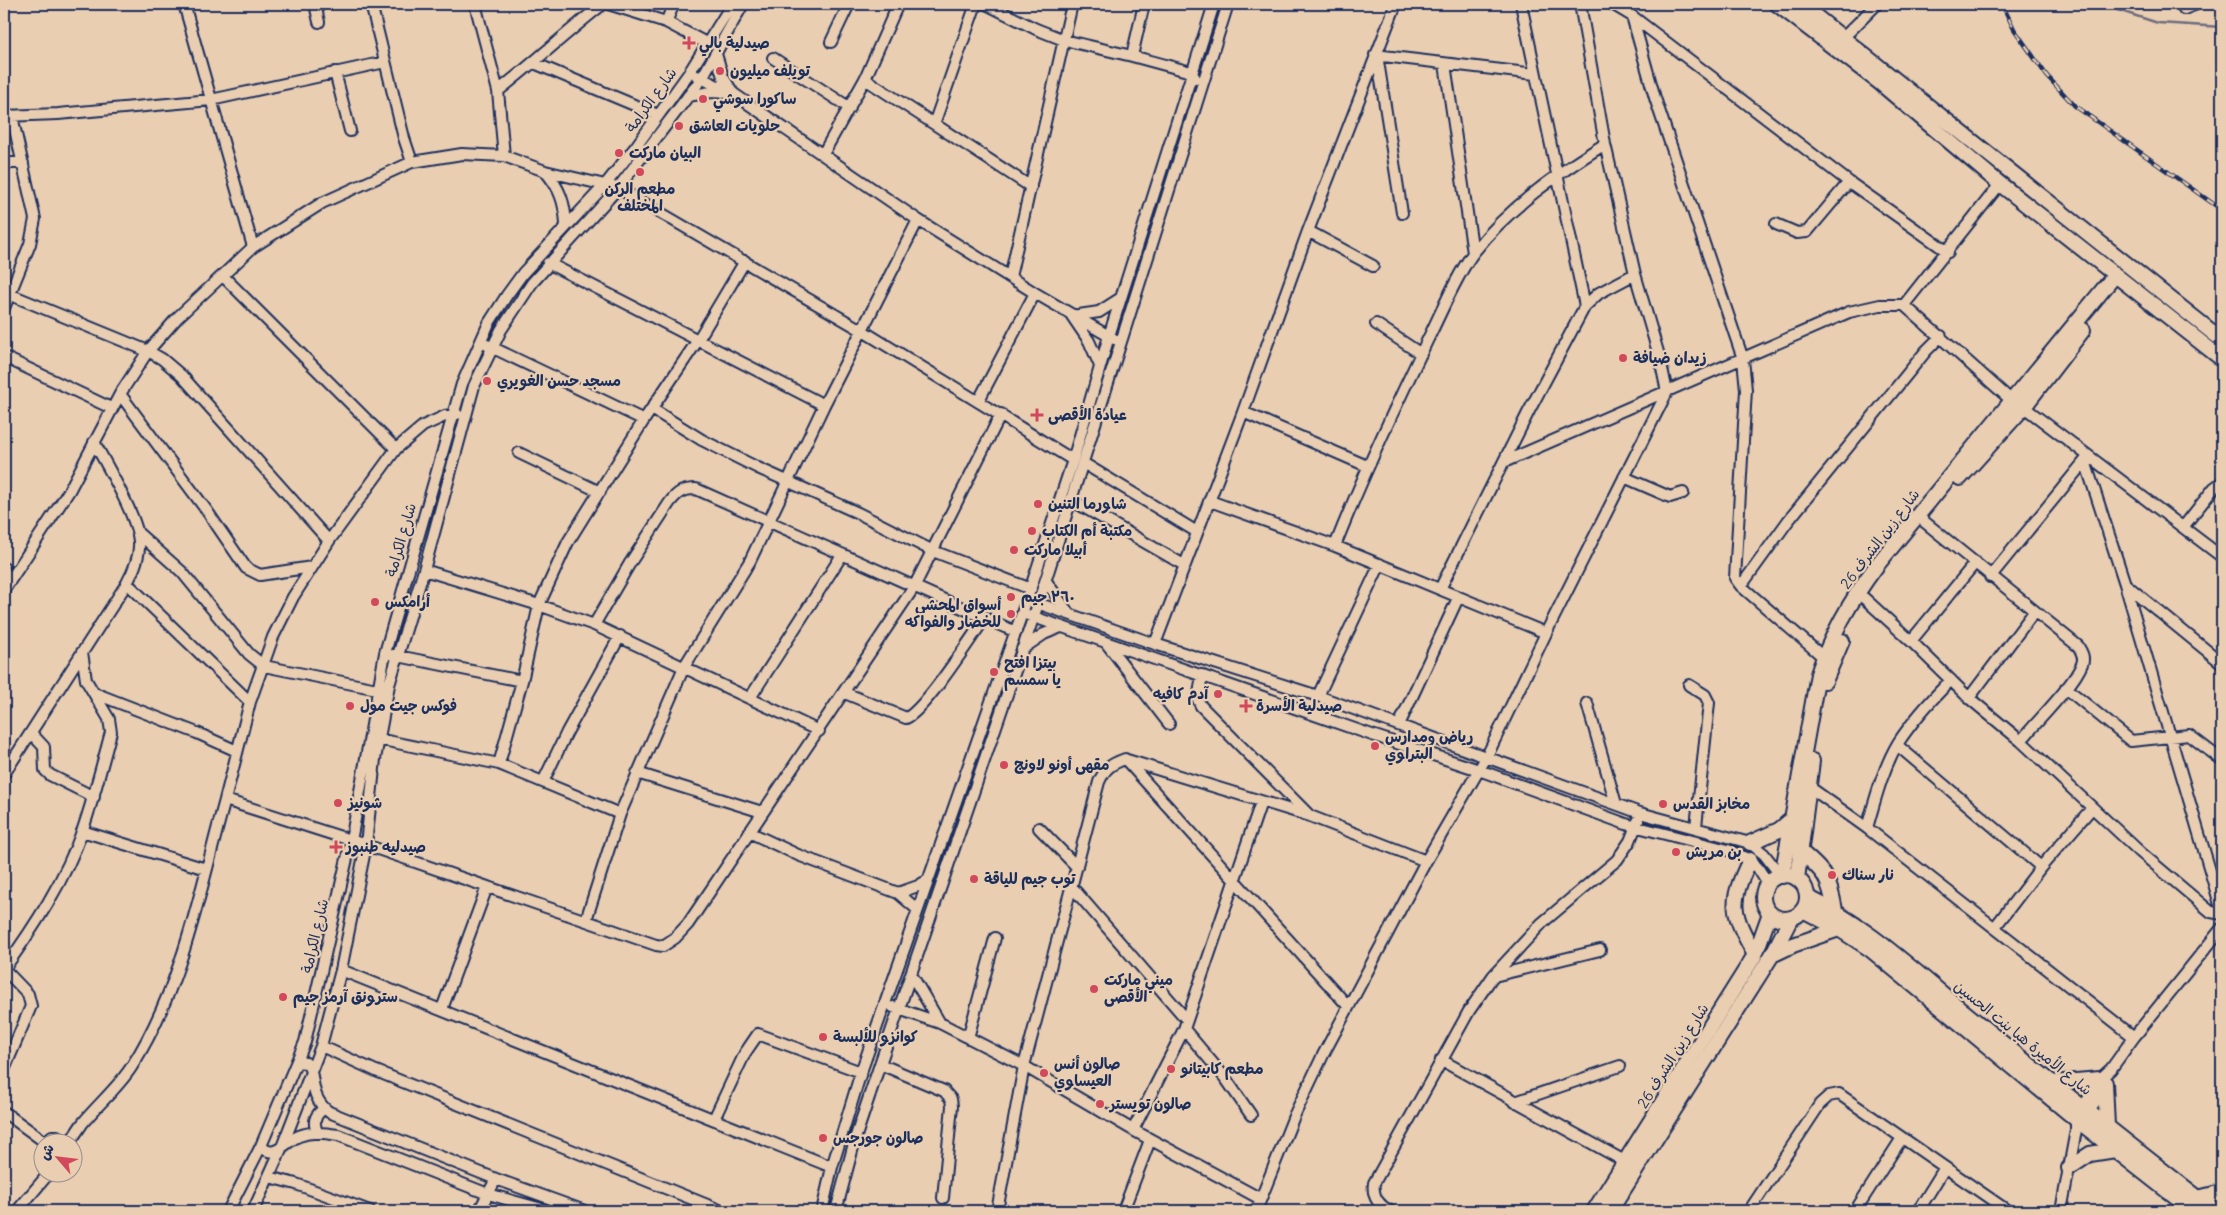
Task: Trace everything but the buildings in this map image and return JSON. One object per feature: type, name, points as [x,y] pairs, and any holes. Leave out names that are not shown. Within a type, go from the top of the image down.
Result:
[{"type":"main road","points":[[1777,4],[1965,144],[2222,340]]},
{"type":"main road","points":[[1800,4],[1844,38],[1965,144],[2000,184],[2222,359]]},
{"type":"main road","name":"شارع زين الشرف 26","points":[[1782,876],[1814,691],[1866,580],[2018,404],[2118,278]]},
{"type":"main road","name":"شارع زين الشرف 26","points":[[1798,879],[1808,786],[1827,661],[1864,598],[1919,518]]},
{"type":"main road","points":[[1750,843],[1779,830],[1793,818]]},
{"type":"main road","points":[[1801,852],[1824,872],[1832,890],[1835,910]]},
{"type":"main road","points":[[1750,860],[1737,887],[1735,900],[1737,917],[1755,955]]},
{"type":"main road","points":[[1782,876],[1798,879],[1806,890],[1805,903],[1791,918],[1783,919],[1770,913],[1764,902],[1764,891],[1768,884],[1782,876]]},
{"type":"main road","name":"شارع الأميرة هيا بنت الحسين","points":[[1805,903],[1835,910],[1878,942],[2052,1083],[2081,1119],[2107,1126],[2215,1211]]},
{"type":"main road","name":"شارع الأميرة هيا بنت الحسين","points":[[1805,903],[1877,955],[2192,1211]]},
{"type":"main road","name":"شارع زين الشرف 26","points":[[1610,1211],[1623,1179],[1626,1162],[1755,955],[1770,913]]},
{"type":"main road","name":"شارع زين الشرف 26","points":[[1594,1211],[1623,1179],[1772,955],[1791,918]]},
{"type":"main road","points":[[1772,955],[1793,945],[1840,928]]},
{"type":"main road","points":[[2052,1083],[2103,1081],[2107,1126]]},
{"type":"main road","points":[[2069,1168],[2090,1154],[2115,1150]]},
{"type":"main road","points":[[2198,1198],[2222,1192]]},
{"type":"street","points":[[184,4],[253,247]]},
{"type":"street","points":[[315,4],[319,22]]},
{"type":"street","points":[[371,4],[384,62],[412,162]]},
{"type":"street","points":[[475,4],[498,91],[504,156]]},
{"type":"street","points":[[498,91],[534,63],[563,35],[603,4]]},
{"type":"street","points":[[608,4],[666,22],[708,44]]},
{"type":"street","points":[[666,22],[674,4]]},
{"type":"street","name":"شارع الكرامة","points":[[228,1211],[261,1146],[305,1042],[351,841],[385,653],[452,414],[480,342],[507,294],[566,225],[605,185],[689,73],[732,4]]},
{"type":"street","name":"شارع الكرامة","points":[[253,1211],[282,1147],[322,1046],[341,970],[366,845],[378,739],[389,685],[424,570],[474,386],[492,347],[532,283],[548,263],[618,188],[702,78],[743,4]]},
{"type":"street","points":[[831,42],[849,4]]},
{"type":"street","points":[[823,154],[865,78],[898,4]]},
{"type":"street","points":[[934,124],[976,4]]},
{"type":"street","points":[[986,4],[1004,8],[1064,40],[1192,72],[1201,87]]},
{"type":"street","points":[[1010,277],[1072,4]]},
{"type":"street","points":[[1132,56],[1144,4]]},
{"type":"street","points":[[836,1211],[856,1136],[880,1064],[1046,581],[1071,500],[1100,366],[1214,4]]},
{"type":"street","points":[[822,1211],[832,1167],[861,1072],[1022,612],[1121,343],[1228,4]]},
{"type":"street","points":[[1155,644],[1244,412],[1308,231],[1396,4]]},
{"type":"street","points":[[1521,4],[1585,306]]},
{"type":"street","points":[[1256,1211],[1259,1198],[1294,1116],[1348,1006],[1426,861],[1487,756],[1546,633],[1667,392],[1660,360],[1635,274],[1605,144],[1580,4]]},
{"type":"street","points":[[1612,4],[1632,16],[1849,182],[1948,252]]},
{"type":"street","points":[[1844,38],[1876,4]]},
{"type":"street","points":[[2184,9],[2197,4]]},
{"type":"street","points":[[1632,16],[1658,107],[1743,359],[1746,390],[1734,573],[1741,586],[1827,661]]},
{"type":"street","points":[[716,54],[723,78],[734,94]]},
{"type":"street","points":[[1376,55],[1535,74]]},
{"type":"street","points":[[1376,55],[1402,213]]},
{"type":"street","points":[[773,58],[850,108]]},
{"type":"street","points":[[4,308],[6,293],[30,244],[34,230],[34,209],[23,163],[8,116],[58,114],[211,100],[384,62]]},
{"type":"street","points":[[534,63],[658,115]]},
{"type":"street","points":[[1445,64],[1473,254]]},
{"type":"street","points":[[335,72],[350,131]]},
{"type":"street","points":[[689,73],[734,94],[918,220],[1072,316],[1121,343]]},
{"type":"street","points":[[865,78],[1031,187]]},
{"type":"street","points":[[688,96],[720,92],[734,94]]},
{"type":"street","points":[[1335,546],[1367,466],[1421,354],[1473,254],[1495,228],[1558,173],[1605,144]]},
{"type":"street","points":[[6,586],[69,491],[111,408],[148,351],[178,317],[253,247],[322,203],[412,162],[462,154],[504,156],[545,171],[618,188],[746,261],[1197,532]]},
{"type":"street","points":[[4,163],[23,163]]},
{"type":"street","points":[[545,171],[554,182],[563,199],[566,225]]},
{"type":"street","points":[[1776,224],[1797,233],[1807,232],[1849,182]]},
{"type":"street","points":[[1904,305],[1948,252],[2000,184]]},
{"type":"street","points":[[586,920],[620,814],[684,667],[734,589],[769,523],[824,405],[918,220]]},
{"type":"street","points":[[1308,231],[1374,266]]},
{"type":"street","points":[[499,764],[522,681],[539,605],[568,542],[644,420],[698,340],[746,261]]},
{"type":"street","points":[[548,263],[824,405]]},
{"type":"street","points":[[523,273],[532,283]]},
{"type":"street","points":[[1440,589],[1585,306],[1599,293],[1635,274]]},
{"type":"street","points":[[223,276],[396,449]]},
{"type":"street","points":[[6,293],[148,351],[162,359],[182,376],[329,541]]},
{"type":"street","points":[[979,400],[1035,293]]},
{"type":"street","points":[[1072,316],[1099,312],[1121,298]]},
{"type":"street","points":[[1504,462],[1849,312],[1880,305],[1904,305],[2018,404],[2087,459],[2184,526],[2222,557]]},
{"type":"street","points":[[1072,316],[1089,341],[1100,366]]},
{"type":"street","points":[[1376,324],[1421,354]]},
{"type":"street","points":[[1741,586],[1788,521],[1926,351],[1941,336]]},
{"type":"street","points":[[480,342],[644,420]]},
{"type":"street","points":[[4,357],[111,408]]},
{"type":"street","points":[[120,394],[207,511],[246,568],[260,575],[312,567]]},
{"type":"street","points":[[652,409],[709,444],[858,513],[933,551],[1031,589]]},
{"type":"street","points":[[1244,412],[1367,466]]},
{"type":"street","points":[[74,1132],[131,1069],[142,1050],[176,976],[185,950],[226,800],[250,702],[273,637],[293,597],[329,541],[396,449],[423,426],[452,414],[465,414]]},
{"type":"street","points":[[226,800],[366,845],[663,946],[675,938],[688,924],[762,812],[845,693],[914,587],[1002,414]]},
{"type":"street","points":[[4,774],[67,679],[82,652],[127,583],[140,544],[138,533],[113,477],[94,442]]},
{"type":"street","points":[[519,453],[600,492]]},
{"type":"street","points":[[1990,576],[2087,459]]},
{"type":"street","points":[[1864,598],[1969,698],[2021,741],[2092,808],[2211,912],[2222,912],[2087,459]]},
{"type":"street","points":[[1624,477],[1670,497],[1683,493]]},
{"type":"street","points":[[2184,526],[2214,488],[2222,482]]},
{"type":"street","points":[[594,625],[670,502],[681,491],[696,489],[1016,632]]},
{"type":"street","points":[[1071,500],[1184,565]]},
{"type":"street","points":[[1210,500],[1335,546],[1546,633]]},
{"type":"street","points":[[1919,518],[2078,646],[2082,655],[2082,664],[2066,688],[2021,741]]},
{"type":"street","points":[[138,533],[182,572],[249,654],[264,666],[377,689]]},
{"type":"street","points":[[750,698],[842,555]]},
{"type":"street","points":[[1911,641],[1975,563]]},
{"type":"street","points":[[1318,696],[1380,564]]},
{"type":"street","points":[[4,568],[6,586]]},
{"type":"street","points":[[424,570],[539,605],[594,625],[819,731]]},
{"type":"street","points":[[1046,581],[1070,615]]},
{"type":"street","points":[[127,583],[250,702]]},
{"type":"street","points":[[2125,584],[2222,663]]},
{"type":"street","points":[[1399,725],[1458,598]]},
{"type":"street","points":[[1027,600],[1155,644],[1318,696],[1640,813],[1750,843],[1764,854],[1782,876]]},
{"type":"street","points":[[1022,612],[1107,644],[1479,770],[1636,826],[1728,850],[1750,860],[1758,868],[1768,884]]},
{"type":"street","points":[[1969,698],[2034,612]]},
{"type":"street","points":[[845,693],[906,718],[910,716],[925,703],[985,618]]},
{"type":"street","points":[[1022,649],[1044,634],[1061,627]]},
{"type":"street","points":[[543,782],[567,732],[620,636]]},
{"type":"street","points":[[1107,644],[1169,724]]},
{"type":"street","points":[[4,1070],[31,1006],[28,994],[4,969],[35,926],[50,900],[82,831],[94,797],[111,732],[109,719],[86,680],[82,652]]},
{"type":"street","points":[[385,653],[522,681]]},
{"type":"street","points":[[1202,675],[1198,700],[1201,706],[1310,816]]},
{"type":"street","points":[[67,679],[86,680]]},
{"type":"street","points":[[1867,828],[1885,772],[1897,745],[1915,718],[1951,680]]},
{"type":"street","points":[[1689,684],[1705,695],[1709,703],[1696,827]]},
{"type":"street","points":[[2066,688],[2131,741],[2189,735],[2222,760]]},
{"type":"street","points":[[94,693],[197,733],[237,751]]},
{"type":"street","points":[[1587,703],[1616,804]]},
{"type":"street","points":[[31,732],[44,747],[45,770],[50,776],[94,797]]},
{"type":"street","points":[[378,739],[499,764],[620,814]]},
{"type":"street","points":[[1897,745],[2041,867]]},
{"type":"street","points":[[997,1211],[1024,1066],[1103,772],[1111,764],[1125,759],[1310,816],[1426,861]]},
{"type":"street","points":[[1125,759],[1348,1006]]},
{"type":"street","points":[[637,773],[762,812]]},
{"type":"street","points":[[1808,786],[1867,828],[2134,1037]]},
{"type":"street","points":[[1133,1130],[1186,1025],[1261,802]]},
{"type":"street","points":[[1995,927],[2041,867],[2092,808]]},
{"type":"street","points":[[1390,1211],[1377,1201],[1373,1192],[1374,1183],[1469,1011],[1493,976],[1542,923],[1617,860],[1627,846],[1640,813]]},
{"type":"street","points":[[1039,828],[1077,867]]},
{"type":"street","points":[[82,831],[206,869]]},
{"type":"street","points":[[749,832],[798,855],[898,892],[918,910]]},
{"type":"street","points":[[898,892],[918,886],[928,880]]},
{"type":"street","points":[[442,1009],[487,887]]},
{"type":"street","points":[[1072,887],[1186,1025],[1252,1115]]},
{"type":"street","points":[[2061,1211],[2081,1119],[2103,1081],[2134,1037],[2222,928]]},
{"type":"street","points":[[968,1038],[995,938]]},
{"type":"street","points":[[1493,976],[1600,950]]},
{"type":"street","points":[[341,970],[442,1009],[546,1054],[832,1167]]},
{"type":"street","points":[[911,974],[940,1023]]},
{"type":"street","points":[[884,1004],[940,1023],[1024,1066],[1150,1140],[1259,1198]]},
{"type":"street","points":[[714,1119],[738,1068],[758,1034],[861,1072]]},
{"type":"street","points":[[322,1046],[376,1071],[722,1211]]},
{"type":"street","points":[[1441,1060],[1626,1162]]},
{"type":"street","points":[[297,1062],[309,1065],[315,1095],[324,1108],[335,1115],[496,1179],[585,1211]]},
{"type":"street","points":[[880,1064],[944,1091],[950,1099],[952,1106],[943,1198]]},
{"type":"street","points":[[1515,1102],[1620,1066]]},
{"type":"street","points":[[1749,1211],[1820,1104],[1829,1096],[1839,1094],[1944,1169],[2008,1211]]},
{"type":"street","points":[[318,1132],[315,1125],[316,1117],[324,1108]]},
{"type":"street","points":[[5,1117],[32,1134]]},
{"type":"street","points":[[261,1146],[272,1152],[299,1136],[318,1132],[338,1135],[488,1194],[527,1207],[549,1211]]},
{"type":"street","points":[[1855,1211],[1902,1138]]},
{"type":"street","points":[[1123,1211],[1150,1140]]},
{"type":"street","points":[[1918,1211],[1944,1169]]},
{"type":"street","points":[[269,1177],[296,1184],[370,1211]]},
{"type":"street","points":[[479,1211],[496,1179]]},
{"type":"street","points":[[17,1211],[41,1182]]},
{"type":"waterway","points":[[2099,4],[2158,23],[2222,27]]},
{"type":"railway","points":[[2002,4],[2014,29],[2047,76],[2075,106],[2222,210]]},
{"type":"place","name":"صيدلية بالي","points":[[689,43]]},
{"type":"place","name":"تويلف ميليون","points":[[720,71]]},
{"type":"place","name":"ساكورا سوشي","points":[[703,99]]},
{"type":"place","name":"حلويات العاشق","points":[[679,126]]},
{"type":"place","name":"البيان ماركت","points":[[619,153]]},
{"type":"place","name":"مطعم الركن المختلف","points":[[640,172]]},
{"type":"place","name":"زيدان ضيافة","points":[[1623,358]]},
{"type":"place","name":"مسجد حسن الغويري","points":[[487,381]]},
{"type":"place","name":"عيادة الأقصى","points":[[1037,415]]},
{"type":"place","name":"شاورما التنين","points":[[1038,504]]},
{"type":"place","name":"مكتبة أم الكتاب","points":[[1032,531]]},
{"type":"place","name":"أبيلا ماركت","points":[[1014,550]]},
{"type":"place","name":"٣٦٠ جيم","points":[[1011,597]]},
{"type":"place","name":"أرامكس","points":[[375,602]]},
{"type":"place","name":"أسواق المحشي للخضار والفواكه","points":[[1011,614]]},
{"type":"place","name":"بيتزا افتح يا سمسم","points":[[994,672]]},
{"type":"place","name":"آدم كافيه","points":[[1218,694]]},
{"type":"place","name":"فوكس جيت مول","points":[[350,706]]},
{"type":"place","name":"صيدلية الأسرة","points":[[1246,706]]},
{"type":"place","name":"رياض ومدارس البتراوي","points":[[1375,746]]},
{"type":"place","name":"مقهى أونو لاونج","points":[[1004,765]]},
{"type":"place","name":"شونيز","points":[[338,803]]},
{"type":"place","name":"مخابز القدس","points":[[1663,804]]},
{"type":"place","name":"صيدليه طنبوز","points":[[336,847]]},
{"type":"place","name":"بن مريش","points":[[1676,852]]},
{"type":"place","name":"نار سناك","points":[[1832,875]]},
{"type":"place","name":"توب جيم للياقة","points":[[974,879]]},
{"type":"place","name":"ميني ماركت الأقصى","points":[[1094,989]]},
{"type":"place","name":"سترونق آرمز جيم","points":[[283,997]]},
{"type":"place","name":"كوانزو للألبسة","points":[[823,1037]]},
{"type":"place","name":"مطعم كابيتانو","points":[[1171,1069]]},
{"type":"place","name":"صالون أنس العيساوي","points":[[1044,1073]]},
{"type":"place","name":"صالون تويستر","points":[[1100,1104]]},
{"type":"place","name":"صالون جورجس","points":[[823,1138]]}]
